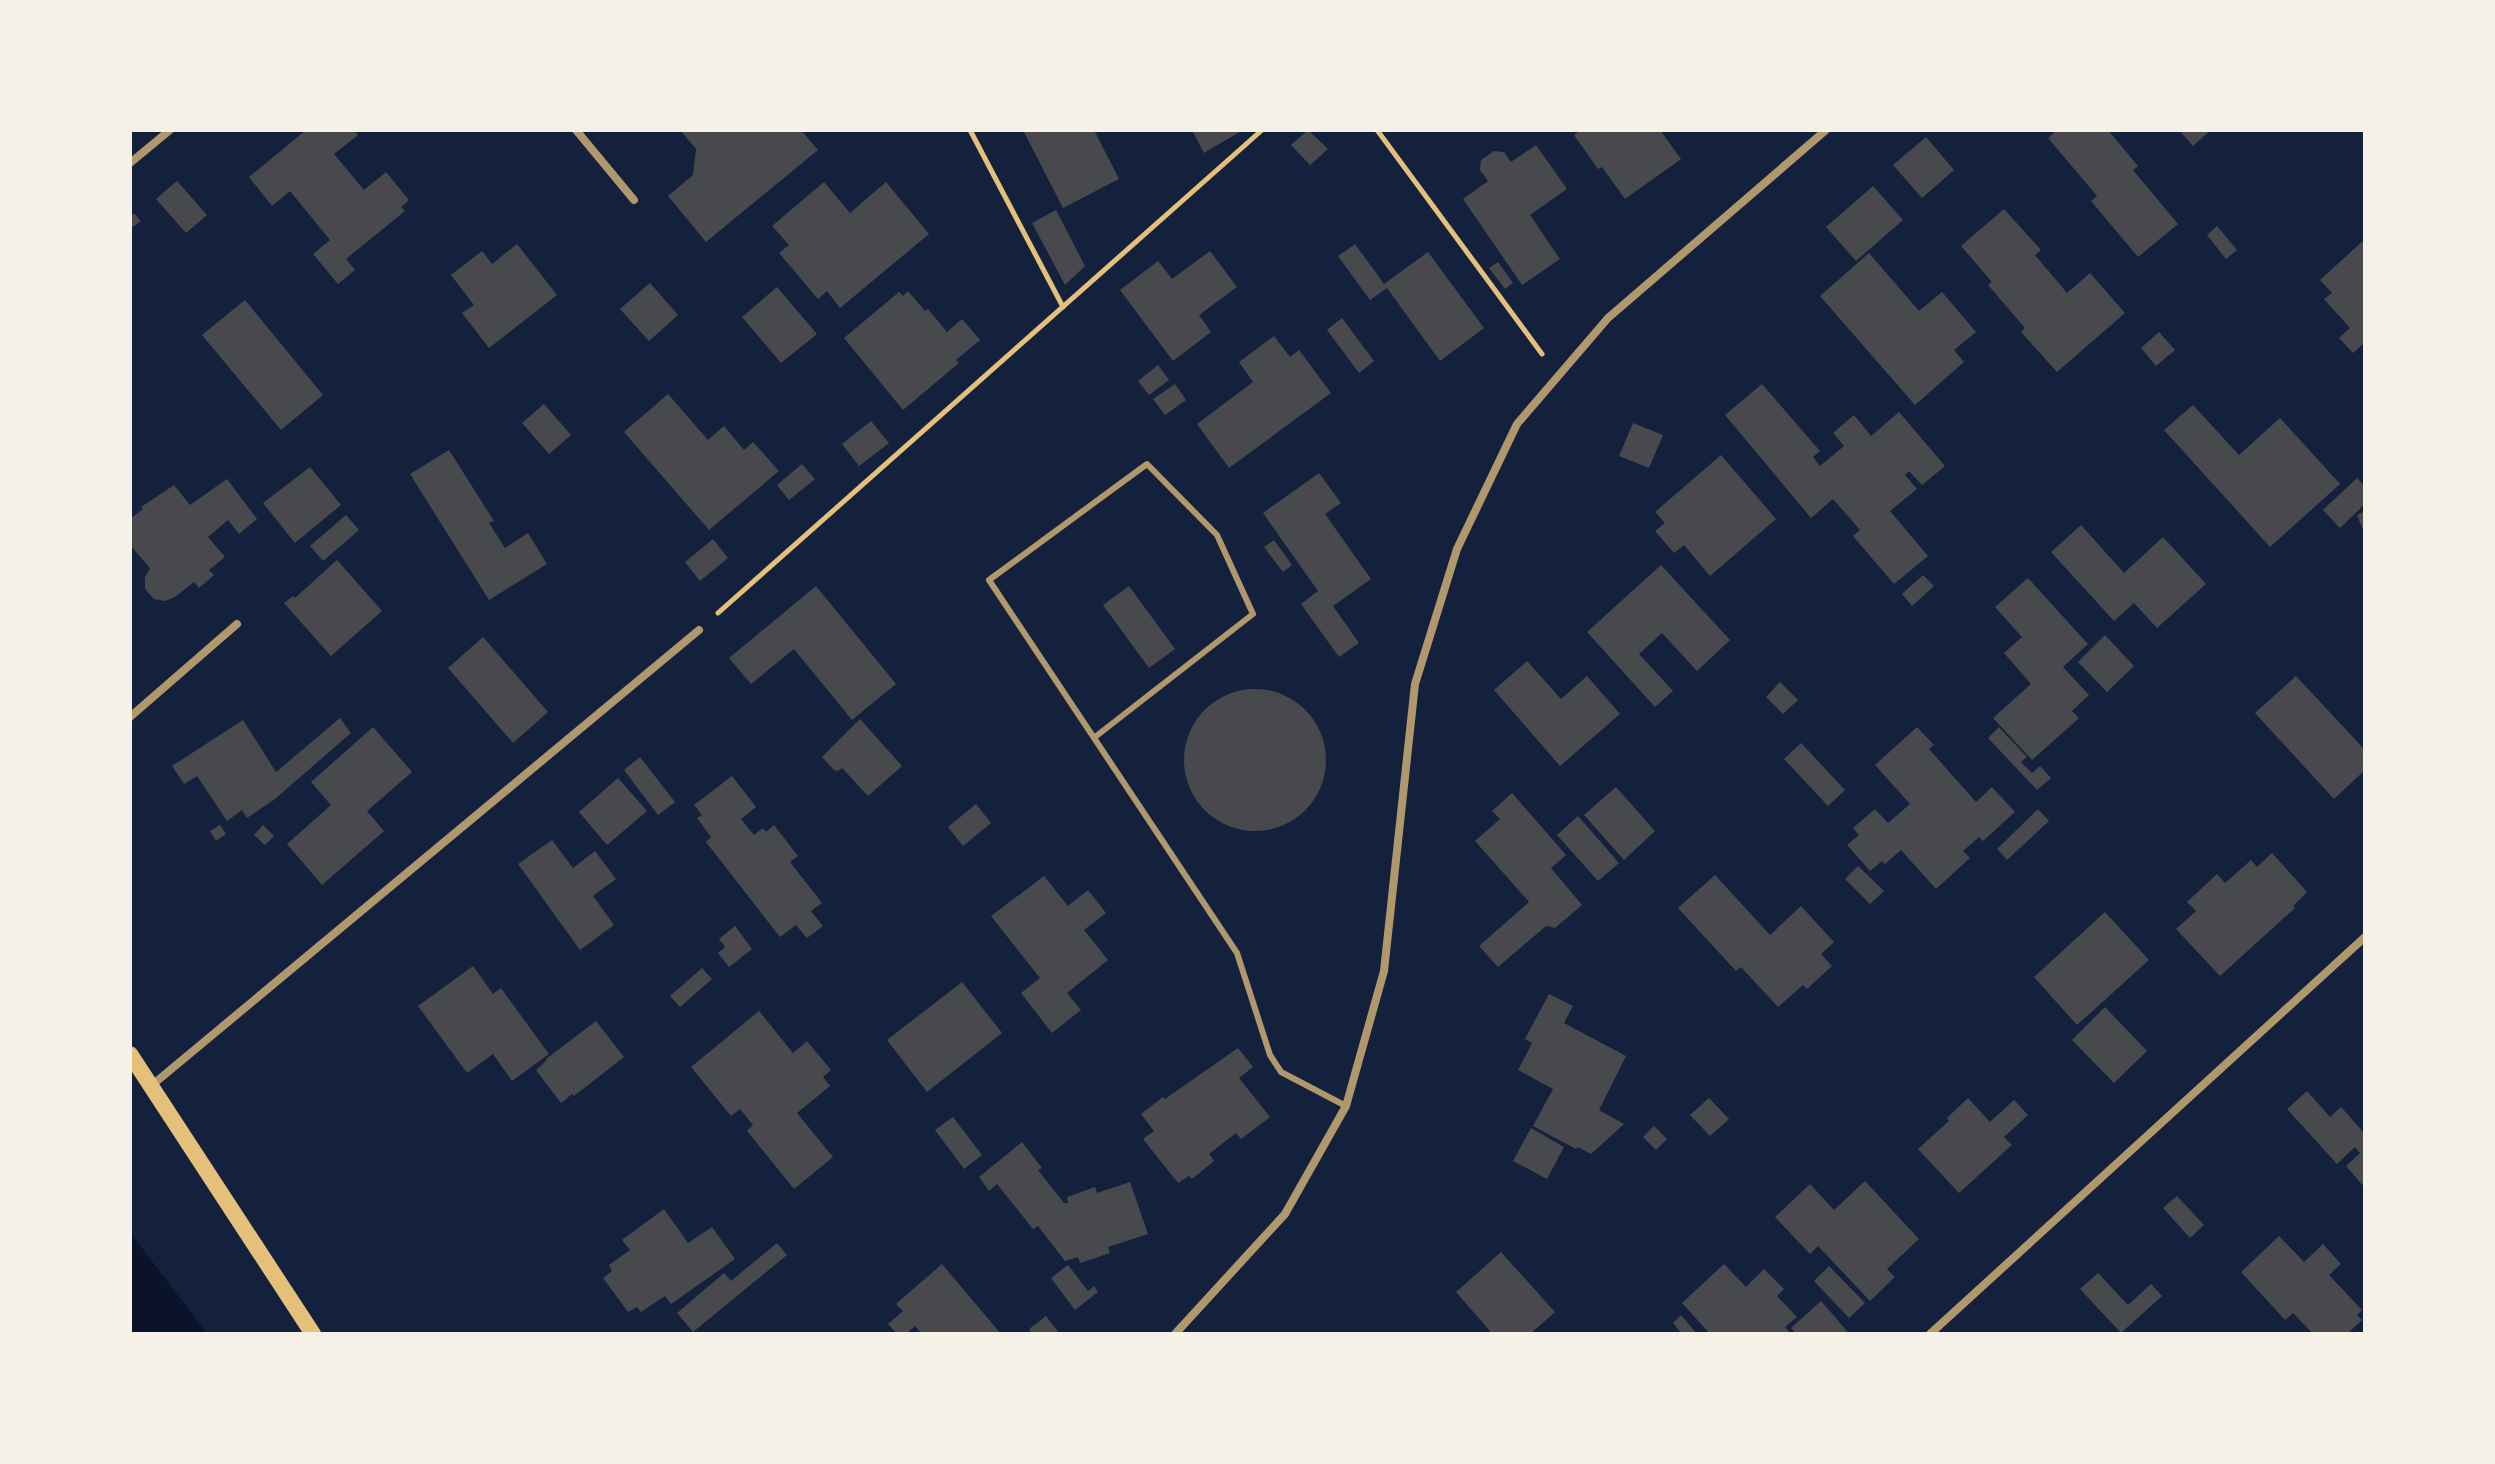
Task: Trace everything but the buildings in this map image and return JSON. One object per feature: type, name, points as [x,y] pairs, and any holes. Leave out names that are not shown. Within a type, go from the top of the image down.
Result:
[{"type":"main road","points":[[130,1054],[313,1334]]},
{"type":"street","points":[[130,163],[170,130]]},
{"type":"street","points":[[576,130],[634,200]]},
{"type":"street","points":[[1179,1333],[1285,1214],[1346,1106],[1384,971],[1415,684],[1457,549],[1517,424],[1608,318],[1826,130]]},
{"type":"street","points":[[130,717],[237,624]]},
{"type":"street","points":[[151,1086],[699,630]]},
{"type":"street","points":[[1930,1334],[2365,937]]},
{"type":"lane","points":[[1095,737],[1253,614],[1217,535],[1147,464],[989,580],[1237,953],[1270,1055],[1281,1072],[1346,1106]]},
{"type":"path","points":[[970,130],[1063,307]]},
{"type":"path","points":[[699,630],[1262,130]]},
{"type":"path","points":[[1377,130],[1558,376]]},
{"type":"water","points":[[130,1232],[207,1334],[130,1334]]}]
